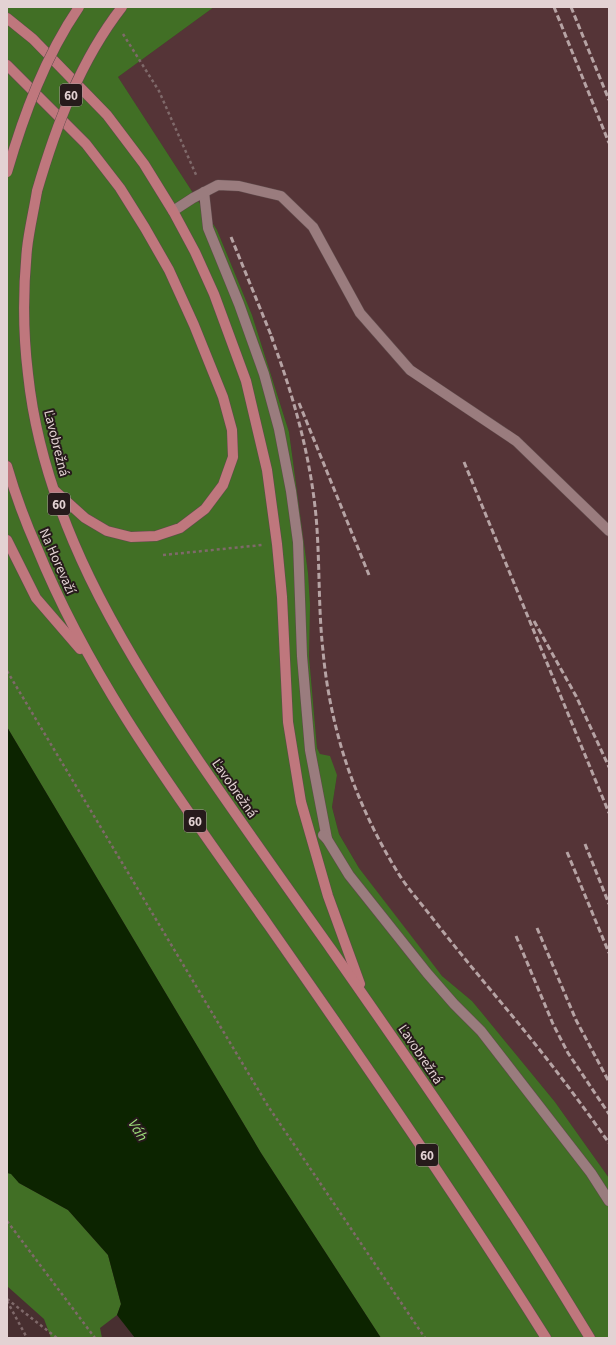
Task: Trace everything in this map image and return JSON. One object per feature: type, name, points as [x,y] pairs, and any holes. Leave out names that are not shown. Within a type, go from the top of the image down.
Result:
[{"type":"main road","name":"60","points":[[7,172],[24,118],[41,75],[79,7]]},
{"type":"main road","name":"Ľavobrežná","points":[[122,7],[100,39],[68,101],[48,153],[37,191],[27,247],[24,304],[28,375],[38,434],[54,490],[69,531],[90,579],[111,620],[170,718],[365,997],[518,1222],[590,1338]]},
{"type":"main road","points":[[7,18],[33,38],[107,115],[144,164],[173,211],[195,252],[214,294],[246,381],[266,470],[278,544],[288,722],[301,802],[328,896],[365,997]]},
{"type":"main road","points":[[7,64],[86,144],[120,188],[145,228],[168,270],[194,325],[223,397],[232,430],[233,457],[223,485],[205,509],[180,528],[156,536],[130,537],[107,530],[85,518],[54,490]]},
{"type":"main road","name":"Na Horevaží","points":[[7,466],[20,507],[49,579],[92,664]]},
{"type":"main road","points":[[7,540],[36,598],[92,664]]},
{"type":"main road","name":"60","points":[[92,664],[130,725],[182,803],[398,1112],[488,1244],[546,1338]]},
{"type":"lane","points":[[173,211],[218,184],[239,186],[280,196],[313,227],[360,313],[410,370],[516,441],[609,531]]},
{"type":"lane","points":[[204,192],[208,228],[239,304],[264,374],[279,430],[291,492],[298,542],[302,656],[310,750],[325,837],[349,876],[427,973],[454,1004],[481,1031],[587,1167],[609,1201]]},
{"type":"path","points":[[122,32],[159,91],[204,192]]},
{"type":"path","points":[[163,555],[263,545]]},
{"type":"path","points":[[7,671],[268,1106],[425,1338]]},
{"type":"path","points":[[7,1221],[95,1338]]},
{"type":"path","points":[[7,1300],[27,1338]]},
{"type":"path","points":[[7,1300],[57,1338]]},
{"type":"shaded area","points":[[214,7],[609,7],[609,1178],[555,1102],[482,1013],[472,1001],[442,976],[427,958],[359,868],[339,834],[332,807],[337,775],[317,748],[309,656],[308,573],[289,432],[252,315],[217,230],[118,77]]},
{"type":"green space","points":[[7,7],[214,7],[118,77],[217,230],[252,315],[289,432],[308,573],[310,605],[309,656],[317,748],[320,754],[330,756],[337,775],[332,807],[339,834],[359,868],[442,976],[472,1001],[482,1013],[555,1102],[609,1178],[609,1338],[381,1338],[261,1153],[7,727]]},
{"type":"green space","points":[[7,1173],[11,1173],[19,1183],[68,1210],[108,1255],[121,1304],[117,1315],[100,1328],[102,1338],[51,1338],[44,1319],[7,1286]]},
{"type":"water","name":"Váh","points":[[7,727],[261,1153],[381,1338],[135,1338],[117,1315],[121,1304],[108,1255],[68,1210],[19,1183],[11,1174],[7,1173]]},
{"type":"railway","points":[[554,7],[609,143]]},
{"type":"railway","points":[[571,7],[609,100]]},
{"type":"railway","points":[[231,237],[273,340]]},
{"type":"railway","points":[[271,336],[300,424],[310,470],[316,516],[320,617],[326,677],[339,741],[360,800],[383,847],[407,886],[457,950],[545,1056],[609,1143]]},
{"type":"railway","points":[[299,403],[369,575]]},
{"type":"railway","points":[[464,462],[609,813]]},
{"type":"railway","points":[[534,621],[576,696],[609,767]]},
{"type":"railway","points":[[585,844],[609,904]]},
{"type":"railway","points":[[567,852],[609,953]]},
{"type":"railway","points":[[537,928],[576,1020],[609,1082]]},
{"type":"railway","points":[[516,936],[553,1024],[568,1053],[609,1114]]}]
